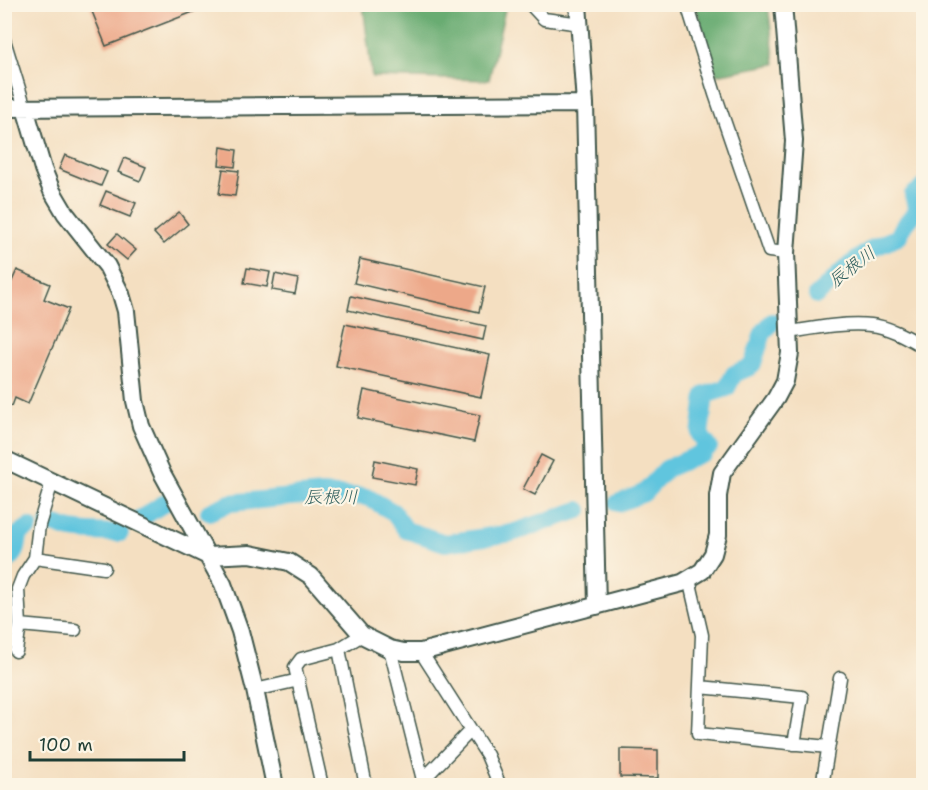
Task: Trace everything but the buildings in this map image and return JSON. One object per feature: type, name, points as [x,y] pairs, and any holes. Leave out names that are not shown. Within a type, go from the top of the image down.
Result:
[{"type":"street","points":[[530,4],[544,19],[580,24]]},
{"type":"street","points":[[578,4],[585,104],[597,606]]},
{"type":"street","points":[[687,4],[769,251],[786,253]]},
{"type":"street","points":[[4,459],[208,556],[250,554],[289,562],[311,576],[362,635],[390,649],[404,652],[421,652],[682,583],[689,579],[702,571],[713,554],[718,535],[718,496],[722,473],[776,398],[785,381],[790,353],[786,253],[794,141],[783,4]]},
{"type":"street","points":[[4,40],[43,169],[52,191],[65,213],[107,266],[122,294],[126,311],[135,401],[141,426],[162,473],[224,584],[240,631],[255,690],[275,786]]},
{"type":"street","points":[[4,108],[585,104]]},
{"type":"street","points":[[790,332],[824,327],[872,325],[891,330],[924,347]]},
{"type":"street","points":[[16,651],[20,625],[18,589],[23,576],[35,558],[39,525],[52,482]]},
{"type":"street","points":[[35,558],[104,568]]},
{"type":"street","points":[[689,579],[702,635],[698,734],[828,747]]},
{"type":"street","points":[[20,625],[75,630]]},
{"type":"street","points":[[322,786],[295,667],[302,658],[339,649],[362,635]]},
{"type":"street","points":[[339,649],[366,786]]},
{"type":"street","points":[[390,649],[420,783]]},
{"type":"street","points":[[421,652],[487,755],[500,786]]},
{"type":"street","points":[[822,786],[840,678]]},
{"type":"street","points":[[255,690],[299,680]]},
{"type":"street","points":[[700,687],[802,697],[794,744]]},
{"type":"street","points":[[420,783],[471,730]]},
{"type":"green space","points":[[363,5],[506,5],[489,80],[372,77]]},
{"type":"green space","points":[[695,5],[768,5],[775,64],[716,75]]},
{"type":"waterway","name":"辰根川","points":[[817,295],[847,267],[873,248],[898,237],[917,210],[913,195],[924,187]]},
{"type":"waterway","name":"辰根川","points":[[709,447],[700,435],[705,395],[727,388],[734,374],[752,366],[763,333],[772,322]]},
{"type":"waterway","name":"辰根川","points":[[618,503],[644,493],[666,469],[704,452]]},
{"type":"waterway","name":"辰根川","points":[[209,512],[230,503],[322,494],[367,497],[393,512],[406,530],[445,543],[512,533],[579,510]]},
{"type":"waterway","name":"辰根川","points":[[140,519],[166,502]]},
{"type":"waterway","name":"辰根川","points":[[49,524],[78,531],[120,533]]},
{"type":"waterway","name":"辰根川","points":[[4,563],[16,551],[19,534],[29,527]]}]
